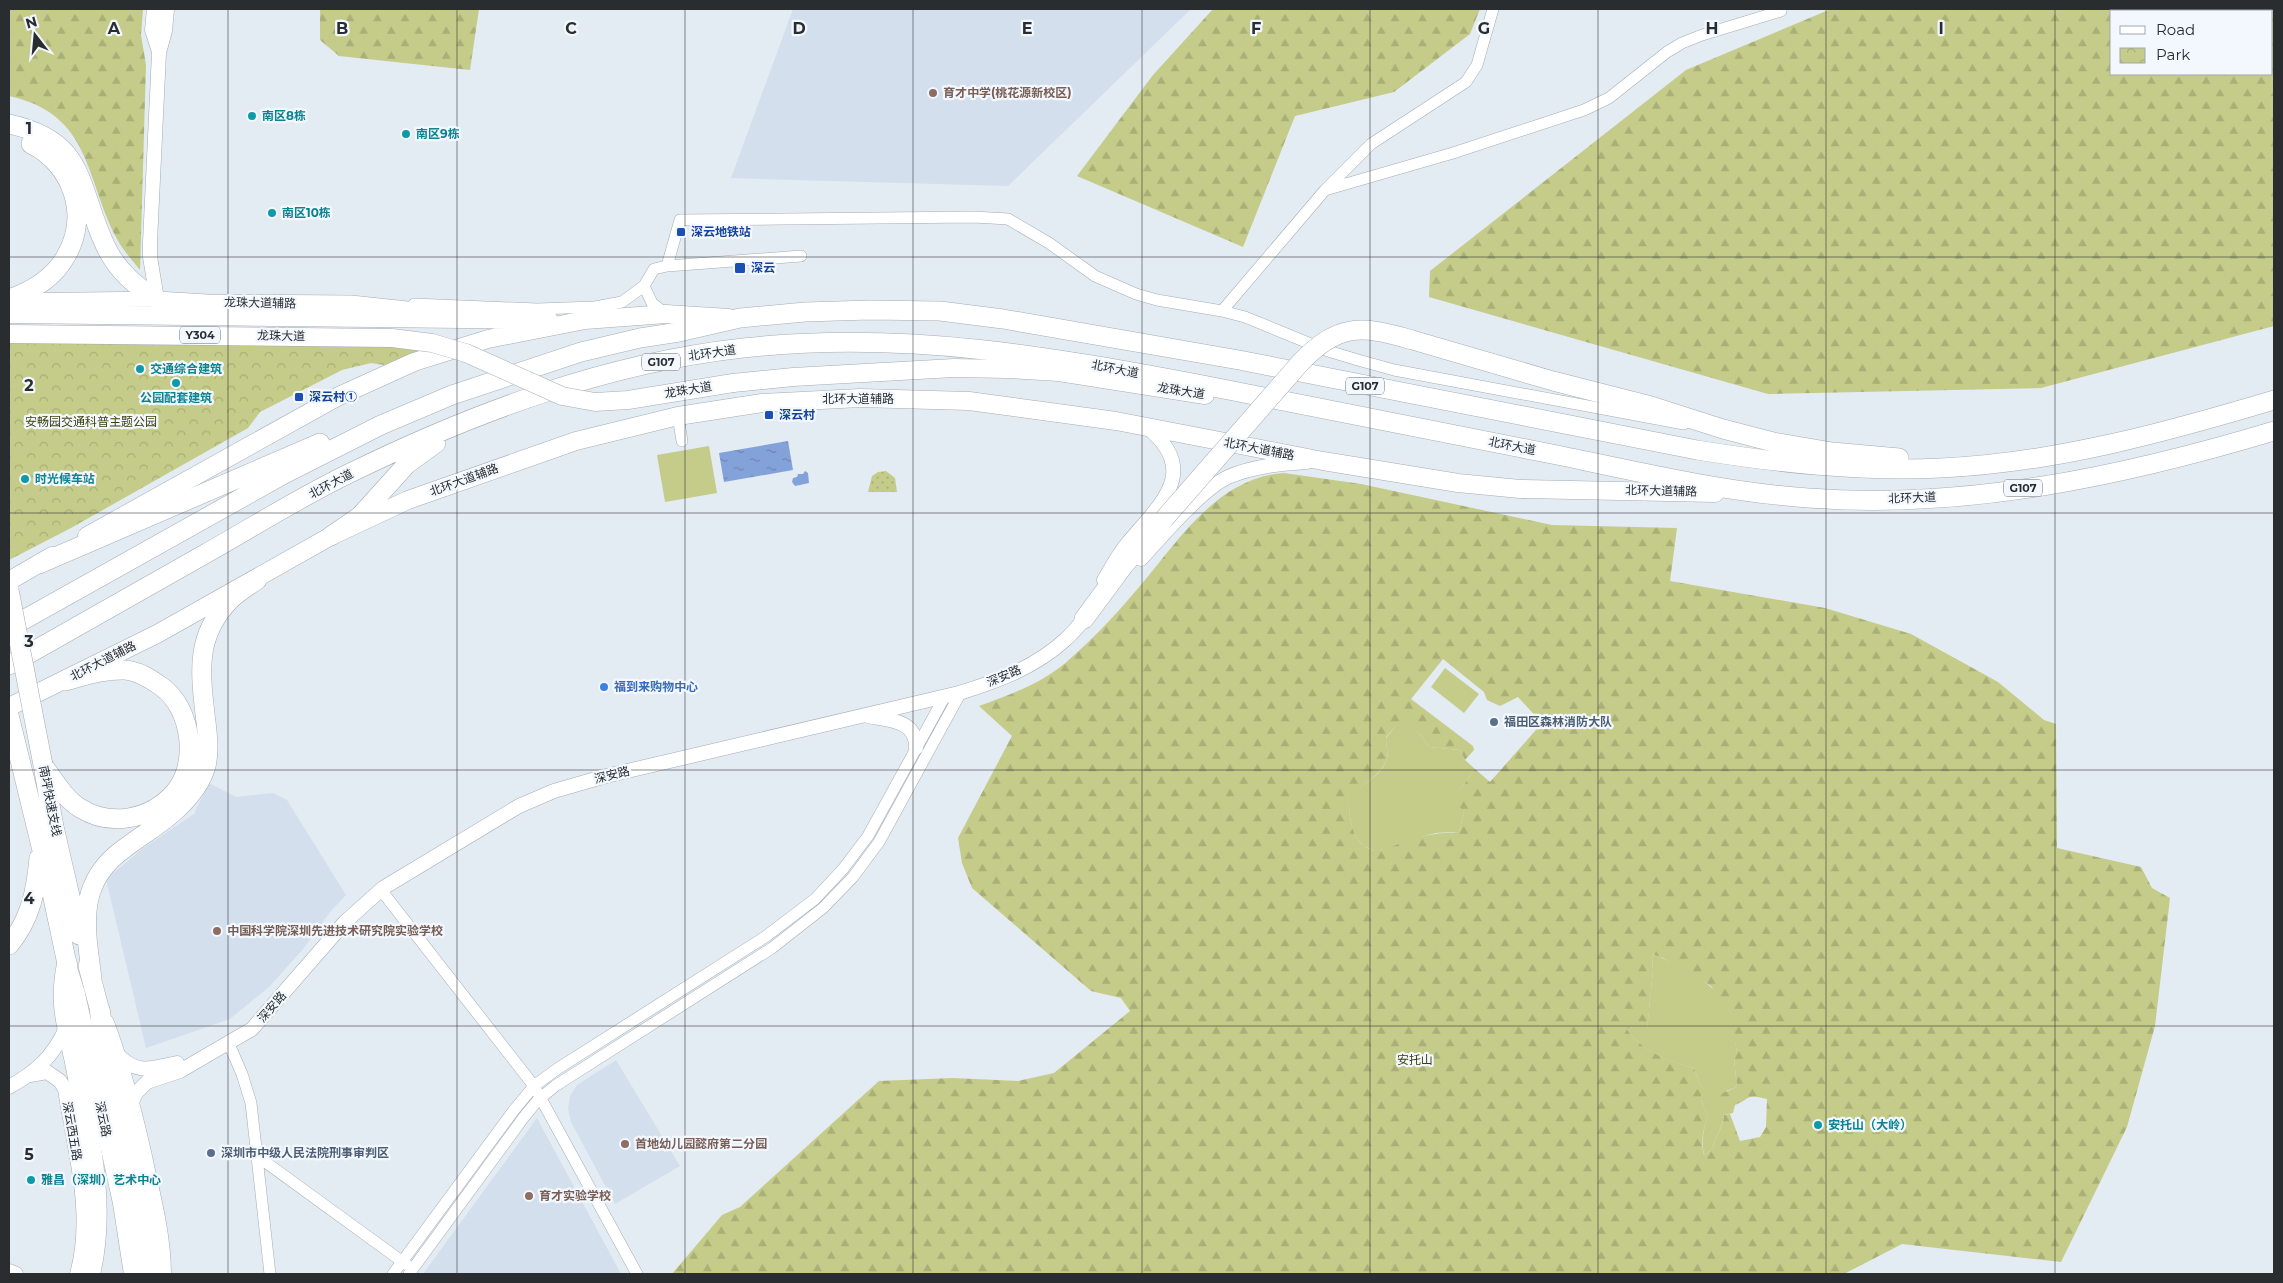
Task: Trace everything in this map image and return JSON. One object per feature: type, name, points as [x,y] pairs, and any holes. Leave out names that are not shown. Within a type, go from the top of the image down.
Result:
[{"type":"highway","points":[[9,124],[40,133],[62,148],[76,166],[105,244],[114,261],[140,289],[153,307]]},
{"type":"highway","points":[[9,137],[34,145],[52,157],[62,168],[75,198],[77,216],[72,244],[56,270],[42,283],[9,300]]},
{"type":"highway","name":"北环大道","points":[[9,628],[286,473],[381,425],[452,395],[581,352],[740,318],[804,312],[870,310],[940,312],[1003,319],[1239,360],[1696,450],[1772,462],[1884,469],[1942,468],[1990,464],[2050,455],[2115,442],[2274,400]]},
{"type":"highway","points":[[1084,618],[1124,565],[1301,362],[1319,344],[1340,333],[1375,330],[1774,442],[1832,452],[1931,462],[1990,464]]},
{"type":"highway","name":"北环大道","points":[[9,665],[344,476],[485,414],[593,378],[683,357],[767,346],[863,342],[927,343],[1079,362],[1376,419],[1667,478],[1766,494],[1810,498],[1861,499],[1970,495],[2107,475],[2203,452],[2274,431]]},
{"type":"highway","points":[[331,536],[360,516],[390,482],[419,455],[485,414]]},
{"type":"highway","points":[[39,564],[312,447],[340,436],[381,425]]},
{"type":"highway","points":[[92,978],[85,922],[92,886],[99,873],[110,861],[124,848],[164,822],[196,789],[206,766],[208,748],[201,673],[206,637],[216,618],[230,600],[256,580]]},
{"type":"highway","name":"南坪快速支线","points":[[9,590],[54,827],[79,936],[100,1010]]},
{"type":"highway","points":[[43,765],[66,796],[80,808],[101,817],[119,819],[141,815],[160,805],[174,793],[186,767],[188,734],[185,720],[178,704],[167,690],[153,680],[126,670],[105,671],[65,681]]},
{"type":"highway","name":"南坪快速支线","points":[[9,715],[20,769],[40,842],[67,964]]},
{"type":"highway","points":[[9,944],[20,930],[31,909],[36,886],[40,842]]},
{"type":"highway","points":[[67,964],[62,986],[66,1028],[90,1138],[97,1194],[97,1224],[90,1274]]},
{"type":"highway","points":[[100,1010],[106,1066],[124,1111],[144,1232],[148,1274]]},
{"type":"main road","points":[[9,300],[153,307],[207,302]]},
{"type":"main road","name":"龙珠大道辅路","points":[[207,302],[351,304],[511,319]]},
{"type":"main road","name":"龙珠大道","points":[[9,314],[153,307],[584,320]]},
{"type":"main road","points":[[9,581],[278,428],[356,388],[414,362],[488,339],[584,320],[666,314],[740,318]]},
{"type":"main road","name":"龙珠大道","points":[[9,334],[392,338],[432,343],[466,352],[562,396],[595,402],[628,400],[733,383],[793,377],[954,368],[1008,369],[1059,372],[1305,411],[1376,419]]},
{"type":"main road","name":"北环大道辅路","points":[[9,707],[65,681],[256,580],[331,536],[408,500],[576,441],[678,416],[762,403],[809,399],[968,401],[1116,421],[1323,461],[1458,483],[1520,489],[1766,494]]},
{"type":"main road","name":"深云路","points":[[67,964],[78,1002],[122,1203],[134,1274]]},
{"type":"main road","points":[[100,1010],[116,1053],[124,1111],[152,1201],[160,1248],[162,1274]]},
{"type":"street","points":[[154,9],[152,30],[159,53]]},
{"type":"street","points":[[153,307],[150,250],[159,53],[165,31],[167,9]]},
{"type":"street","points":[[1222,311],[1325,190],[1371,144],[1466,82],[1477,65],[1493,9]]},
{"type":"street","points":[[1325,190],[1584,110],[1609,98],[1667,52],[1682,43],[1781,11]]},
{"type":"street","points":[[668,266],[680,220],[974,217],[1008,219],[1113,285],[1157,300],[1222,311],[1271,327],[1328,351],[1394,370],[1667,421],[1723,429]]},
{"type":"street","points":[[351,304],[451,304],[537,309],[594,307],[622,302],[644,286],[654,269],[668,266],[801,256]]},
{"type":"street","points":[[644,286],[652,303],[666,314]]},
{"type":"street","points":[[678,416],[682,441]]},
{"type":"street","points":[[1084,618],[1115,560],[1162,502],[1174,478],[1174,466],[1166,446],[1147,427]]},
{"type":"street","points":[[1084,618],[1160,539],[1216,485],[1227,477],[1264,467],[1323,461]]},
{"type":"street","name":"深安路","points":[[124,1111],[136,1093],[147,1082],[180,1070],[204,1058],[256,1026],[338,928],[381,890],[502,815],[554,791],[606,776],[945,696],[994,682],[1028,666],[1066,639],[1084,618]]},
{"type":"street","points":[[257,1156],[403,1262],[411,1272],[527,1113],[541,1097],[559,1083],[778,944],[823,908],[853,877],[879,842],[961,692]]},
{"type":"street","points":[[394,1274],[517,1105],[534,1086],[552,1072],[782,926],[814,899],[843,869],[868,836],[945,696]]},
{"type":"street","points":[[862,716],[906,725],[915,735],[916,748]]},
{"type":"street","points":[[381,890],[534,1086],[637,1274]]},
{"type":"street","points":[[9,1087],[30,1075],[51,1055],[66,1028]]},
{"type":"street","points":[[229,1044],[242,1074],[251,1104],[270,1274]]},
{"type":"street","points":[[116,1053],[126,1063],[141,1069],[204,1058]]},
{"type":"street","name":"深云西五路","points":[[30,1075],[47,1072],[60,1081],[64,1089],[80,1173],[84,1219],[77,1274]]},
{"type":"street","points":[[9,1271],[16,1274]]},
{"type":"shaded area","name":"育才中学(桃花源新校区)","points":[[793,9],[1191,9],[1008,186],[731,178]]},
{"type":"shaded area","name":"中国科学院深圳先进技术研究院实验学校","points":[[209,783],[236,797],[273,793],[287,800],[346,895],[330,912],[303,949],[270,986],[230,1019],[146,1048],[106,879],[142,849],[194,814]]},
{"type":"shaded area","name":"首地幼儿园懿府第二分园","points":[[616,1060],[680,1166],[615,1204],[571,1122],[568,1109],[570,1096],[577,1085]]},
{"type":"shaded area","name":"育才实验学校","points":[[537,1118],[621,1274],[423,1274]]},
{"type":"green space","points":[[9,9],[143,9],[141,35],[146,65],[140,270],[117,239],[91,172],[71,133],[56,118],[36,105],[9,96]]},
{"type":"green space","points":[[320,9],[479,9],[470,70],[339,56],[320,40]]},
{"type":"green space","points":[[1213,9],[1480,9],[1470,34],[1394,92],[1295,116],[1243,247],[1077,176],[1153,75]]},
{"type":"green space","points":[[1831,9],[2274,9],[2274,326],[2041,388],[1768,394],[1429,297],[1430,271],[1686,70]]},
{"type":"green space","name":"安畅园交通科普主题公园","points":[[9,338],[390,346],[421,351],[384,365],[371,363],[342,370],[260,412],[248,428],[71,528],[9,560]]},
{"type":"green space","points":[[709,446],[717,493],[665,502],[657,455]]},
{"type":"green space","points":[[886,471],[895,478],[897,492],[868,492],[872,476],[878,472]]},
{"type":"green space","name":"安托山","points":[[1284,473],[1361,484],[1552,525],[1677,528],[1670,581],[1825,608],[1911,634],[1998,682],[2044,720],[2056,724],[2057,848],[2141,867],[2152,888],[2170,898],[2155,1026],[2127,1127],[2061,1262],[1902,1244],[1844,1274],[672,1274],[722,1215],[740,1207],[879,1081],[953,1078],[1018,1081],[1054,1073],[1130,1011],[1121,998],[1091,991],[972,888],[962,863],[958,838],[1012,736],[979,706],[1028,686],[1062,666],[1116,614],[1185,531],[1202,514],[1220,498],[1239,486],[1260,477]],"holes":[[[1443,659],[1484,692],[1487,700],[1500,706],[1518,697],[1542,723],[1490,782],[1475,769],[1460,790],[1456,801],[1464,813],[1459,832],[1425,836],[1380,850],[1368,848],[1362,844],[1353,830],[1349,812],[1349,797],[1380,771],[1387,756],[1386,737],[1401,720],[1421,735],[1429,747],[1460,750],[1465,760],[1474,750],[1473,746],[1411,699]],[[1652,954],[1663,958],[1711,986],[1730,1010],[1737,1053],[1734,1059],[1737,1087],[1718,1095],[1718,1104],[1727,1109],[1734,1109],[1735,1105],[1749,1098],[1767,1099],[1766,1127],[1760,1137],[1740,1141],[1730,1114],[1724,1115],[1713,1149],[1704,1155],[1702,1145],[1708,1117],[1701,1100],[1701,1087],[1694,1068],[1656,1054],[1633,1037],[1627,1029],[1635,1026],[1647,1030],[1653,971]]]},
{"type":"green space","points":[[1445,668],[1479,694],[1464,713],[1431,687]]},
{"type":"green space","points":[[1401,719],[1421,735],[1429,747],[1460,750],[1465,760],[1475,769],[1460,790],[1464,813],[1459,832],[1432,834],[1376,850],[1362,844],[1353,830],[1349,812],[1349,796],[1375,776],[1384,766],[1387,759],[1386,738]]},
{"type":"green space","points":[[1652,954],[1684,969],[1708,984],[1726,1002],[1730,1010],[1737,1053],[1734,1059],[1737,1087],[1726,1091],[1727,1109],[1734,1109],[1733,1113],[1724,1115],[1713,1149],[1704,1155],[1703,1136],[1708,1117],[1701,1100],[1701,1087],[1694,1068],[1675,1062],[1647,1049],[1627,1029],[1635,1026],[1647,1029],[1653,971]]},
{"type":"water","points":[[788,441],[793,470],[724,482],[719,453]]},
{"type":"water","points":[[805,471],[808,473],[809,483],[795,486],[792,482],[793,478],[797,477],[798,474],[803,474]]},
{"type":"place","name":"育才中学(桃花源新校区)","points":[[933,93]]},
{"type":"place","name":"南区8栋","points":[[252,116]]},
{"type":"place","name":"南区9栋","points":[[406,134]]},
{"type":"place","name":"南区10栋","points":[[272,213]]},
{"type":"place","name":"深云地铁站","points":[[681,232]]},
{"type":"place","name":"深云","points":[[740,268]]},
{"type":"place","name":"交通综合建筑","points":[[140,369]]},
{"type":"place","name":"公园配套建筑","points":[[176,383]]},
{"type":"place","name":"深云村①","points":[[299,397]]},
{"type":"place","name":"深云村","points":[[769,415]]},
{"type":"place","name":"时光候车站","points":[[25,479]]},
{"type":"place","name":"福到来购物中心","points":[[604,687]]},
{"type":"place","name":"福田区森林消防大队","points":[[1494,722]]},
{"type":"place","name":"中国科学院深圳先进技术研究院实验学校","points":[[217,931]]},
{"type":"place","name":"安托山（大岭）","points":[[1818,1125]]},
{"type":"place","name":"首地幼儿园懿府第二分园","points":[[625,1144]]},
{"type":"place","name":"深圳市中级人民法院刑事审判区","points":[[211,1153]]},
{"type":"place","name":"雅昌（深圳）艺术中心","points":[[31,1180]]},
{"type":"place","name":"育才实验学校","points":[[529,1196]]}]
